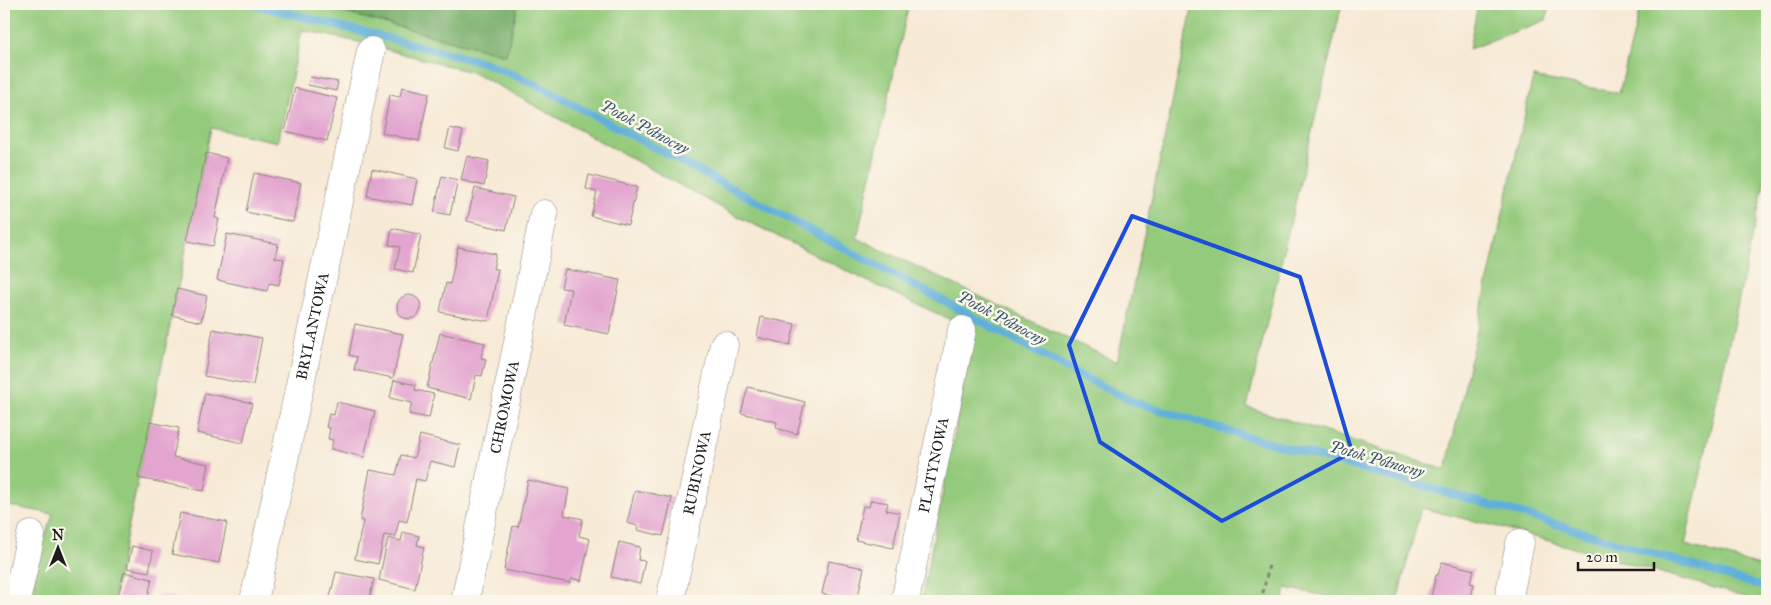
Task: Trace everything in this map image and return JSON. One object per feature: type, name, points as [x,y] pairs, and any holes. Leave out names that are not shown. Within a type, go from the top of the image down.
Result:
[{"type":"street","name":"BRYLANTOWA","points":[[254,601],[371,52]]},
{"type":"street","name":"CHROMOWA","points":[[465,601],[544,214]]},
{"type":"street","name":"PLATYNOWA","points":[[905,601],[962,330]]},
{"type":"street","name":"RUBINOWA","points":[[670,601],[724,345]]},
{"type":"street","points":[[16,601],[31,535]]},
{"type":"street","points":[[1508,601],[1520,543]]},
{"type":"path","points":[[1261,601],[1269,565]]},
{"type":"highlighted area","points":[[1132,216],[1300,277],[1352,452],[1222,521],[1100,442],[1069,345]]},
{"type":"green space","points":[[4,4],[312,4],[506,55],[518,4],[909,4],[857,238],[1117,362],[1193,4],[1342,4],[1247,407],[1446,470],[1533,77],[1619,93],[1641,4],[1748,4],[1767,7],[1767,170],[1685,545],[1767,568],[1767,601],[1746,601],[1746,597],[1507,529],[1421,508],[1397,601],[1351,601],[1286,588],[1283,601],[921,601],[975,331],[869,282],[733,214],[475,73],[358,42],[302,30],[278,142],[211,128],[113,601],[30,601],[40,552],[53,514],[4,505]]},
{"type":"green space","points":[[312,4],[518,4],[506,55]]},
{"type":"green space","points":[[1478,4],[1550,4],[1546,20],[1469,49]]},
{"type":"building","points":[[1767,4],[1767,7],[1753,5]]},
{"type":"building","points":[[310,77],[338,82],[336,91],[308,85]]},
{"type":"building","points":[[402,87],[429,93],[419,141],[382,133],[390,95],[400,97]]},
{"type":"building","points":[[295,88],[337,98],[327,141],[285,131]]},
{"type":"building","points":[[450,128],[463,131],[458,151],[445,148]]},
{"type":"building","points":[[206,153],[227,158],[215,218],[219,219],[213,246],[187,241]]},
{"type":"building","points":[[467,156],[489,161],[484,186],[461,180]]},
{"type":"building","points":[[372,169],[417,179],[412,205],[367,196]]},
{"type":"building","points":[[254,173],[301,183],[293,222],[246,212]]},
{"type":"building","points":[[589,175],[637,187],[628,225],[591,216],[597,192],[586,189]]},
{"type":"building","points":[[442,176],[458,180],[450,215],[434,212]]},
{"type":"building","points":[[475,188],[514,197],[506,230],[467,221]]},
{"type":"building","points":[[392,228],[421,235],[413,273],[395,269],[400,247],[389,245]]},
{"type":"building","points":[[227,234],[278,244],[275,258],[284,259],[279,285],[269,283],[267,291],[217,280]]},
{"type":"building","points":[[458,247],[496,254],[493,269],[498,269],[488,321],[440,312],[446,283],[450,284]]},
{"type":"building","points":[[565,269],[620,280],[609,334],[564,325],[571,289],[561,288]]},
{"type":"building","points":[[177,289],[207,296],[201,322],[172,315]]},
{"type":"building","points":[[409,295],[414,296],[420,302],[420,312],[414,318],[409,319],[404,318],[398,312],[397,307],[398,302],[404,296]]},
{"type":"building","points":[[761,317],[795,324],[790,345],[757,337]]},
{"type":"building","points":[[355,324],[403,334],[393,378],[354,370],[357,357],[349,355]]},
{"type":"building","points":[[213,329],[262,338],[253,385],[204,376]]},
{"type":"building","points":[[440,333],[485,343],[481,358],[486,359],[482,376],[476,375],[471,399],[427,388]]},
{"type":"building","points":[[394,380],[416,385],[415,390],[434,394],[429,418],[409,414],[412,403],[390,398]]},
{"type":"building","points":[[748,387],[805,402],[797,434],[776,428],[777,422],[741,413]]},
{"type":"building","points":[[205,393],[252,403],[243,443],[197,433]]},
{"type":"building","points":[[337,402],[375,411],[364,457],[331,449],[333,440],[328,439],[330,428],[326,427],[329,414],[334,415]]},
{"type":"building","points":[[150,422],[179,428],[173,457],[209,464],[204,491],[138,478]]},
{"type":"building","points":[[420,435],[460,445],[455,467],[430,461],[425,481],[416,479],[407,522],[399,520],[395,537],[384,535],[378,564],[355,559],[363,521],[360,520],[370,470],[396,475],[401,455],[414,458]]},
{"type":"building","points":[[528,480],[569,489],[564,515],[583,519],[579,536],[590,539],[581,581],[572,578],[570,583],[504,570],[513,526],[518,527]]},
{"type":"building","points":[[635,490],[672,498],[663,536],[637,530],[638,526],[627,523]]},
{"type":"building","points":[[871,500],[888,503],[886,510],[900,513],[893,548],[856,540],[863,506],[869,507]]},
{"type":"building","points":[[180,513],[227,522],[219,563],[172,554]]},
{"type":"building","points":[[403,532],[419,536],[417,545],[424,547],[415,589],[379,580],[388,538],[401,541]]},
{"type":"building","points":[[619,542],[640,547],[638,560],[645,561],[640,584],[611,577]]},
{"type":"building","points":[[132,546],[153,551],[149,572],[127,568]]},
{"type":"building","points":[[829,561],[864,568],[857,601],[822,594]]},
{"type":"building","points":[[1442,562],[1474,570],[1470,583],[1474,584],[1471,597],[1467,596],[1466,601],[1430,601],[1436,575],[1438,575]]},
{"type":"building","points":[[124,572],[152,579],[147,601],[117,601]]},
{"type":"building","points":[[336,572],[374,579],[369,601],[329,601]]},
{"type":"building","points":[[160,595],[186,600],[186,601],[158,601]]},
{"type":"waterway","name":"Potok Północny","points":[[252,4],[486,63],[535,84],[955,307],[1077,374],[1134,402],[1242,435],[1522,514],[1767,588]]}]
